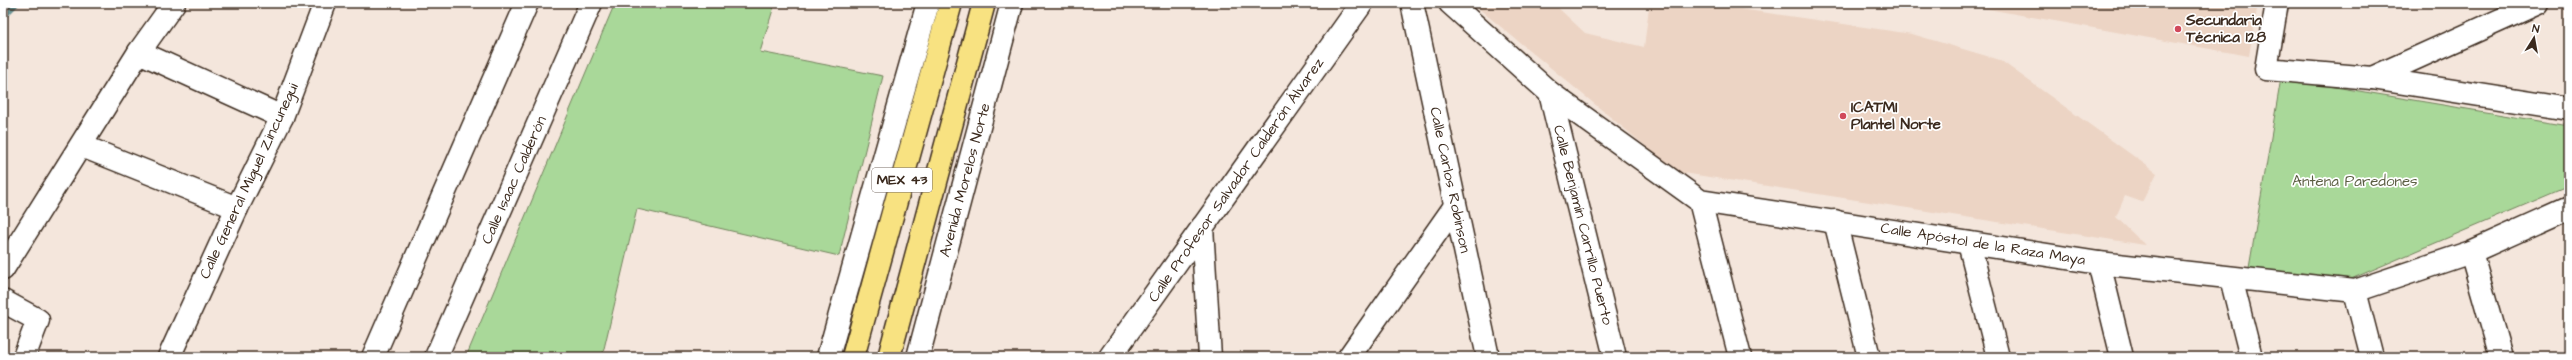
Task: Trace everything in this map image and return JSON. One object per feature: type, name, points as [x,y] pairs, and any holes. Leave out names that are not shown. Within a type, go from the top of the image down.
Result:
[{"type":"highway","name":"MEX 43","points":[[854,357],[951,3]]},
{"type":"highway","name":"MEX 43","points":[[889,357],[984,3]]},
{"type":"street","points":[[3,269],[82,146],[139,52],[174,3]]},
{"type":"street","points":[[373,357],[527,3]]},
{"type":"street","name":"Calle Isaac Calderón","points":[[436,357],[591,3]]},
{"type":"street","points":[[828,357],[928,3]]},
{"type":"street","name":"Avenida Morelos Norte","points":[[918,357],[1012,3]]},
{"type":"street","name":"Calle Profesor Salvador Calderón Álvarez","points":[[1110,357],[1362,3]]},
{"type":"street","name":"Calle Carlos Robinson","points":[[1412,3],[1488,357]]},
{"type":"street","name":"Calle Apóstol de la Raza Maya","points":[[1450,3],[1550,93],[1700,201],[2099,263],[2354,291],[2471,252],[2569,208]]},
{"type":"street","points":[[2277,3],[2266,69],[2372,78],[2569,109]]},
{"type":"street","points":[[2372,78],[2538,3]]},
{"type":"street","name":"Calle General Miguel Zincunegui","points":[[169,357],[236,208],[282,117],[317,6]]},
{"type":"street","points":[[139,52],[282,117]]},
{"type":"street","name":"Calle Benjamín Carrillo Puerto","points":[[1550,93],[1615,357]]},
{"type":"street","points":[[82,146],[236,208]]},
{"type":"street","points":[[1700,201],[1740,357]]},
{"type":"street","points":[[1349,357],[1455,206]]},
{"type":"street","points":[[1835,221],[1869,357]]},
{"type":"street","points":[[1202,227],[1210,357]]},
{"type":"street","points":[[1970,243],[1998,357]]},
{"type":"street","points":[[2471,252],[2501,357]]},
{"type":"street","points":[[2099,263],[2122,357]]},
{"type":"street","points":[[2231,278],[2251,357]]},
{"type":"street","points":[[2354,291],[2372,357]]},
{"type":"street","points":[[3,301],[38,320],[24,357]]},
{"type":"shaded area","name":"ICATMI Plantel Norte","points":[[1472,3],[1553,3],[1585,33],[1644,47],[1649,7],[1719,6],[1912,34],[2000,60],[2157,173],[2142,202],[2125,196],[2116,217],[2145,245],[1677,172]]},
{"type":"shaded area","name":"Secundaria Técnica 128","points":[[1955,3],[2258,3],[2249,56]]},
{"type":"green space","points":[[615,3],[775,3],[760,52],[883,76],[839,256],[637,209],[602,357],[466,357]]},
{"type":"green space","name":"Antena Paredones","points":[[2281,78],[2569,126],[2569,186],[2344,282],[2249,268]]},
{"type":"waterway","points":[[3,17],[17,3]]},
{"type":"place","name":"Secundaria Técnica 128","points":[[2178,29]]},
{"type":"place","name":"ICATMI Plantel Norte","points":[[1843,116]]}]
